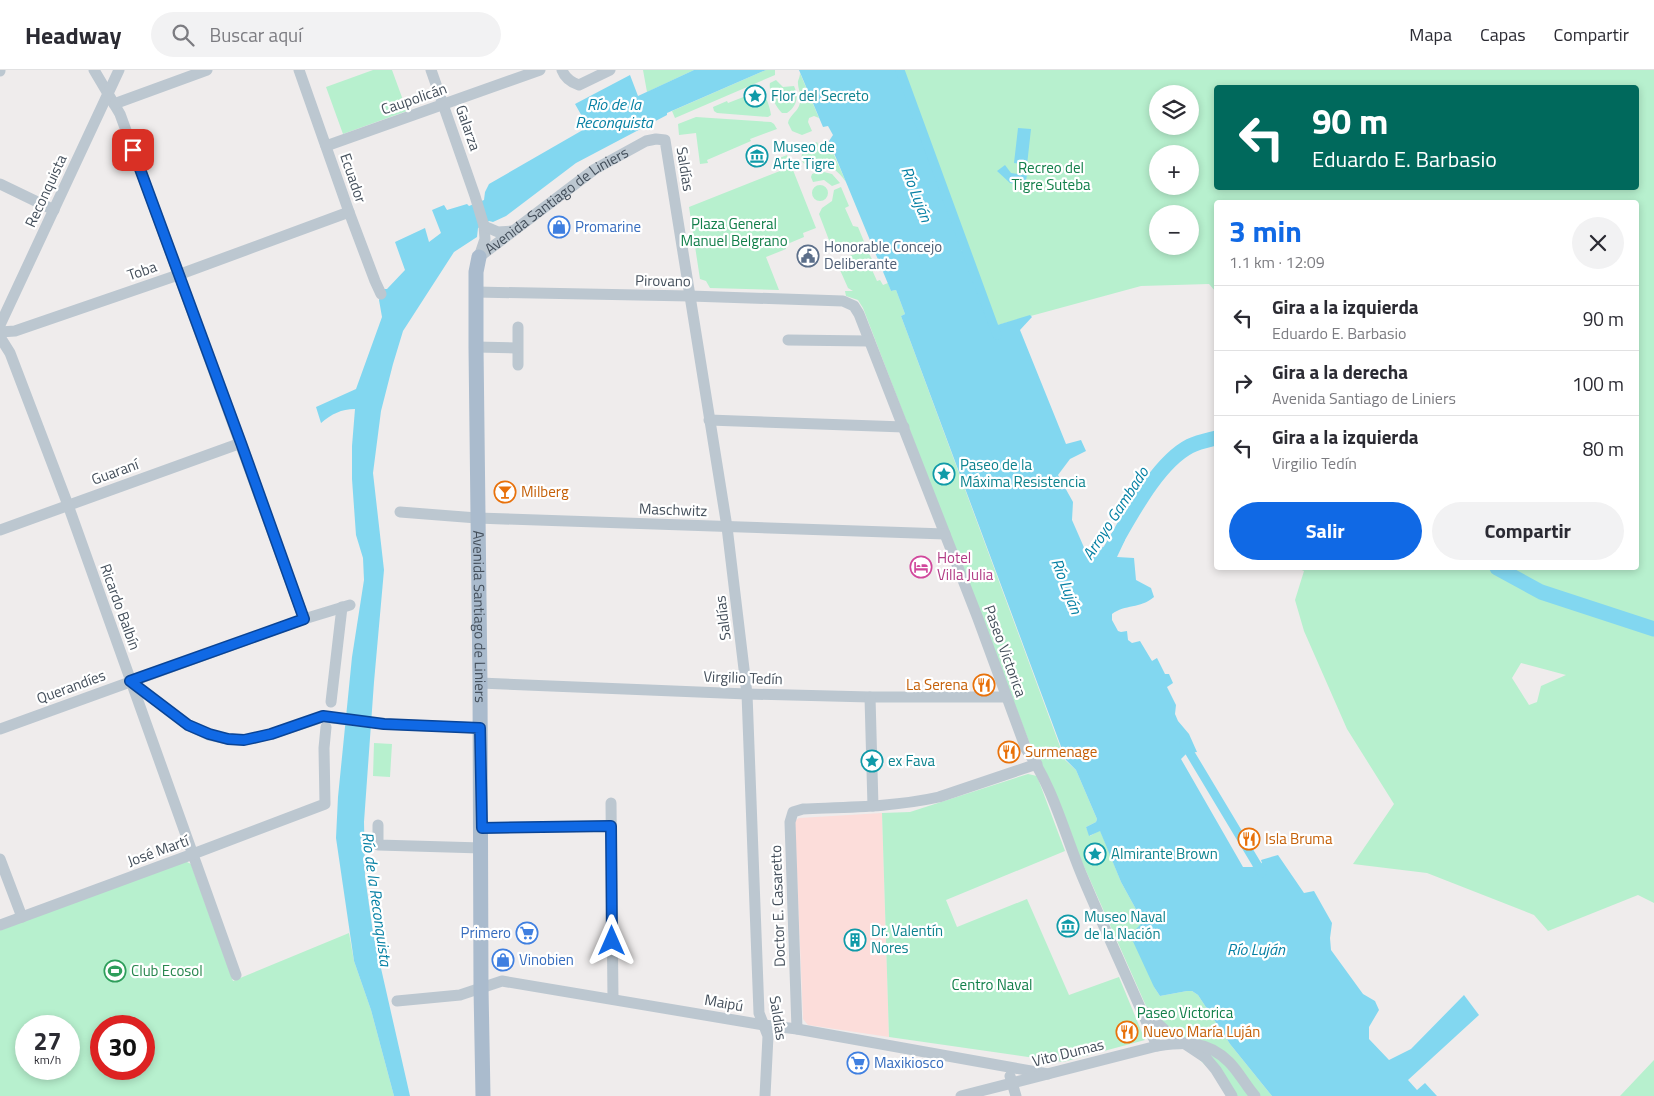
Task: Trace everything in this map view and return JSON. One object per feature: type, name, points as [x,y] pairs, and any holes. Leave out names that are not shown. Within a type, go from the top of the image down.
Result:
[{"type":"main road","name":"Avenida Santiago de Liniers","points":[[479,257],[476,272],[476,347],[482,828],[481,988],[483,1096]]},
{"type":"street","points":[[94,70],[120,114],[304,619]]},
{"type":"street","name":"Reconquista","points":[[0,325],[119,70]]},
{"type":"street","points":[[114,104],[207,70]]},
{"type":"street","name":"Ecuador","points":[[299,70],[376,286],[381,294]]},
{"type":"street","name":"Galarza","points":[[431,70],[484,226]]},
{"type":"street","name":"Caupolicán","points":[[326,146],[540,70]]},
{"type":"street","points":[[562,70],[564,76],[572,82],[579,84],[610,70]]},
{"type":"street","name":"Avenida Santiago de Liniers","points":[[479,257],[596,169],[646,141],[665,140]]},
{"type":"street","name":"Saldías","points":[[665,140],[727,527],[747,694],[759,1013],[768,1036],[765,1096]]},
{"type":"street","points":[[0,184],[54,210]]},
{"type":"street","name":"Toba","points":[[0,332],[16,331],[178,275],[349,212]]},
{"type":"street","points":[[484,226],[498,232],[514,231]]},
{"type":"street","name":"Avenida Santiago de Liniers","points":[[479,257],[484,239],[484,226]]},
{"type":"street","name":"Pirovano","points":[[476,292],[690,296],[848,303]]},
{"type":"street","name":"Paseo Victorica","points":[[848,303],[856,309],[870,341],[977,616],[1005,697],[1026,749],[1037,764],[1045,782],[1083,879],[1157,1046]]},
{"type":"street","points":[[518,327],[516,348],[518,365]]},
{"type":"street","name":"Ricardo Balbín","points":[[0,337],[10,353],[68,505],[236,975]]},
{"type":"street","points":[[788,340],[870,341]]},
{"type":"street","points":[[476,347],[516,348]]},
{"type":"street","points":[[709,420],[904,427]]},
{"type":"street","name":"Guaraní","points":[[0,530],[241,443]]},
{"type":"street","name":"Maschwitz","points":[[400,512],[478,518],[944,534]]},
{"type":"street","name":"Querandíes","points":[[0,729],[304,619],[346,606],[331,702]]},
{"type":"street","points":[[130,681],[188,725],[209,734],[228,739],[244,740],[271,734],[323,716],[330,722],[480,728]]},
{"type":"street","name":"Virgilio Tedín","points":[[480,683],[747,694],[870,697],[1005,697]]},
{"type":"street","points":[[870,697],[873,806],[908,803],[939,797],[1037,764]]},
{"type":"street","name":"José Martí","points":[[0,925],[325,804],[324,748],[330,722]]},
{"type":"street","points":[[611,804],[612,999]]},
{"type":"street","name":"Doctor E. Casaretto","points":[[797,1029],[790,822],[794,812],[803,809],[873,806]]},
{"type":"street","points":[[378,825],[378,845],[482,848]]},
{"type":"street","points":[[482,828],[611,826]]},
{"type":"street","points":[[0,859],[22,917]]},
{"type":"street","name":"Maipú","points":[[397,1001],[460,995],[502,981],[797,1029],[1048,1074]]},
{"type":"street","name":"Paseo Victorica","points":[[1141,1008],[1167,1032],[1206,1058],[1232,1096]]},
{"type":"street","name":"Paseo Victorica","points":[[1184,1042],[1199,1044],[1219,1054],[1230,1063],[1255,1096]]},
{"type":"street","name":"Vito Dumas","points":[[961,1096],[1157,1046],[1184,1042]]},
{"type":"street","points":[[1007,1067],[1016,1096]]},
{"type":"shaded area","name":"Dr. Valentín Nores","points":[[882,813],[889,1037],[808,1025],[803,1019],[795,821],[799,818]]},
{"type":"green space","points":[[373,70],[392,70],[407,111],[343,134],[326,87]]},
{"type":"green space","points":[[643,70],[694,70],[647,92]]},
{"type":"green space","points":[[766,70],[775,70],[775,75],[675,118],[672,111]]},
{"type":"green space","name":"Recreo del Tigre Suteba","points":[[897,70],[1654,70],[1654,903],[1638,895],[1548,931],[1534,915],[1427,873],[1353,864],[1394,804],[1347,729],[1304,631],[1295,600],[1304,571],[1302,570],[1639,570],[1639,200],[1214,200],[1214,290],[1209,284],[1141,286],[994,326],[962,251],[946,199]],"holes":[[[1521,663],[1566,675],[1541,686],[1537,702],[1529,705],[1512,678]]]},
{"type":"green space","points":[[800,73],[819,118],[814,116],[809,118],[808,122],[812,131],[802,135],[792,131],[788,123],[800,102],[798,81]]},
{"type":"green space","points":[[776,80],[783,87],[794,86],[796,90],[797,98],[795,104],[787,113],[780,111],[771,95],[770,83]]},
{"type":"green space","points":[[757,88],[765,96],[771,115],[768,117],[717,113],[714,111],[713,107],[746,96],[745,93]]},
{"type":"green space","points":[[696,117],[771,122],[777,129],[750,139],[751,141],[707,160],[708,163],[700,164],[696,133],[679,135],[678,124]]},
{"type":"green space","points":[[817,142],[823,154],[829,153],[831,148],[846,182],[831,168],[804,164],[802,156],[804,148]]},
{"type":"green space","name":"Plaza General Manuel Belgrano","points":[[787,155],[816,228],[803,233],[804,237],[785,245],[786,249],[766,257],[779,290],[710,288],[706,281],[700,279],[689,207],[780,171],[779,166],[784,164],[783,161],[777,159]]},
{"type":"green space","points":[[820,171],[832,174],[840,183],[832,186],[824,180],[813,182],[812,174]]},
{"type":"green space","points":[[817,185],[823,185],[828,190],[826,199],[817,201],[812,196],[812,190]]},
{"type":"green space","points":[[841,187],[849,206],[845,208],[853,226],[858,227],[865,244],[845,253],[842,250],[838,250],[837,246],[832,248],[819,214],[822,208],[832,201],[834,190]]},
{"type":"green space","name":"Paseo Victorica","points":[[867,250],[873,261],[869,263],[877,281],[880,280],[883,285],[888,283],[891,291],[896,290],[905,314],[901,316],[1065,760],[1076,770],[1097,819],[1096,822],[1086,827],[1090,836],[1100,830],[1121,882],[1143,922],[1154,987],[1160,996],[1187,991],[1192,991],[1198,995],[1230,1044],[1272,1096],[1236,1096],[1146,1006],[1031,747],[863,308],[858,300],[846,296],[845,291],[853,291],[848,288],[840,270],[845,268],[846,257]]},
{"type":"green space","points":[[374,743],[392,744],[390,777],[373,776]]},
{"type":"green space","name":"Centro Naval","points":[[1028,774],[1037,776],[1065,851],[946,900],[957,927],[1027,899],[1069,995],[1119,977],[1145,1040],[1063,1062],[889,1037],[882,813],[910,812]]},
{"type":"green space","name":"Club Ecosol","points":[[185,861],[191,864],[233,981],[349,933],[354,961],[371,1010],[394,1096],[0,1096],[0,930]]},
{"type":"green space","points":[[1654,1060],[1654,1096],[1620,1096]]},
{"type":"water","name":"Río de la Reconquista","points":[[694,70],[766,70],[667,113],[667,115],[576,163],[506,216],[493,222],[489,221],[478,228],[477,237],[454,252],[403,331],[393,364],[381,411],[373,473],[384,570],[364,822],[365,876],[373,933],[410,1096],[394,1096],[371,1010],[354,961],[336,838],[338,797],[352,657],[364,580],[363,558],[356,535],[352,479],[355,409],[337,413],[321,423],[316,407],[356,389],[382,317],[379,300],[383,289],[387,289],[405,270],[395,242],[425,228],[429,242],[441,233],[432,210],[444,205],[447,210],[467,204],[469,206],[484,200],[489,184],[588,127],[575,104],[630,75],[638,96]]},
{"type":"water","name":"Río Luján","points":[[799,70],[897,70],[946,199],[962,251],[968,256],[991,322],[994,326],[1030,315],[1032,317],[1020,330],[1066,444],[1081,440],[1086,451],[1070,459],[1058,475],[1073,502],[1072,520],[1086,552],[1106,546],[1119,528],[1125,540],[1117,557],[1134,558],[1136,580],[1151,588],[1154,597],[1149,601],[1117,611],[1112,614],[1112,620],[1118,631],[1127,631],[1128,640],[1132,643],[1140,641],[1152,661],[1157,658],[1165,674],[1169,674],[1173,683],[1167,687],[1176,705],[1175,714],[1178,721],[1189,734],[1197,752],[1187,753],[1181,759],[1243,867],[1252,867],[1262,863],[1261,860],[1278,855],[1304,893],[1314,891],[1332,923],[1331,950],[1363,994],[1375,1001],[1379,1010],[1369,1027],[1369,1039],[1389,1060],[1411,1049],[1464,995],[1479,1015],[1408,1080],[1417,1090],[1425,1083],[1437,1096],[1272,1096],[1230,1044],[1198,995],[1192,991],[1187,991],[1160,996],[1154,987],[1130,935],[1143,922],[1121,882],[1100,831],[1089,836],[1086,827],[1096,822],[1097,819],[1076,770],[1066,760],[901,316],[905,314],[896,290],[891,291],[829,141],[833,135],[828,126],[823,127]]},
{"type":"water","points":[[1018,128],[1031,129],[1027,165],[1014,163]]},
{"type":"water","points":[[1005,165],[1011,173],[1027,175],[1025,186],[1010,183],[997,171]]},
{"type":"waterway","points":[[900,70],[997,335]]},
{"type":"waterway","name":"Arroyo Gambado","points":[[1111,549],[1145,492],[1166,465],[1190,446],[1214,438]]},
{"type":"waterway","name":"Arroyo Gambado","points":[[1501,570],[1541,592],[1654,629]]},
{"type":"waterway","points":[[1184,743],[1262,873]]},
{"type":"place","name":"Flor del Secreto","points":[[755,96]]},
{"type":"place","name":"Museo de Arte Tigre","points":[[757,156]]},
{"type":"place","name":"Promarine","points":[[559,227]]},
{"type":"place","name":"Honorable Concejo Deliberante","points":[[808,256]]},
{"type":"place","name":"Paseo de la Máxima Resistencia","points":[[944,474]]},
{"type":"place","name":"Milberg","points":[[505,492]]},
{"type":"place","name":"Hotel Villa Julia","points":[[921,567]]},
{"type":"place","name":"La Serena","points":[[984,685]]},
{"type":"place","name":"Surmenage","points":[[1009,752]]},
{"type":"place","name":"ex Fava","points":[[872,761]]},
{"type":"place","name":"Isla Bruma","points":[[1249,839]]},
{"type":"place","name":"Almirante Brown","points":[[1095,854]]},
{"type":"place","name":"Museo Naval de la Nación","points":[[1068,926]]},
{"type":"place","name":"Primero","points":[[527,933]]},
{"type":"place","name":"Dr. Valentín Nores","points":[[855,940]]},
{"type":"place","name":"Vinobien","points":[[503,960]]},
{"type":"place","name":"Club Ecosol","points":[[115,971]]},
{"type":"place","name":"Nuevo María Luján","points":[[1127,1032]]},
{"type":"place","name":"Maxikiosco","points":[[858,1063]]},
{"type":"route","points":[[133,150],[304,619],[130,681],[188,725],[209,734],[228,739],[244,740],[271,734],[323,716],[384,724],[480,728],[482,828],[611,826],[612,941]]}]
